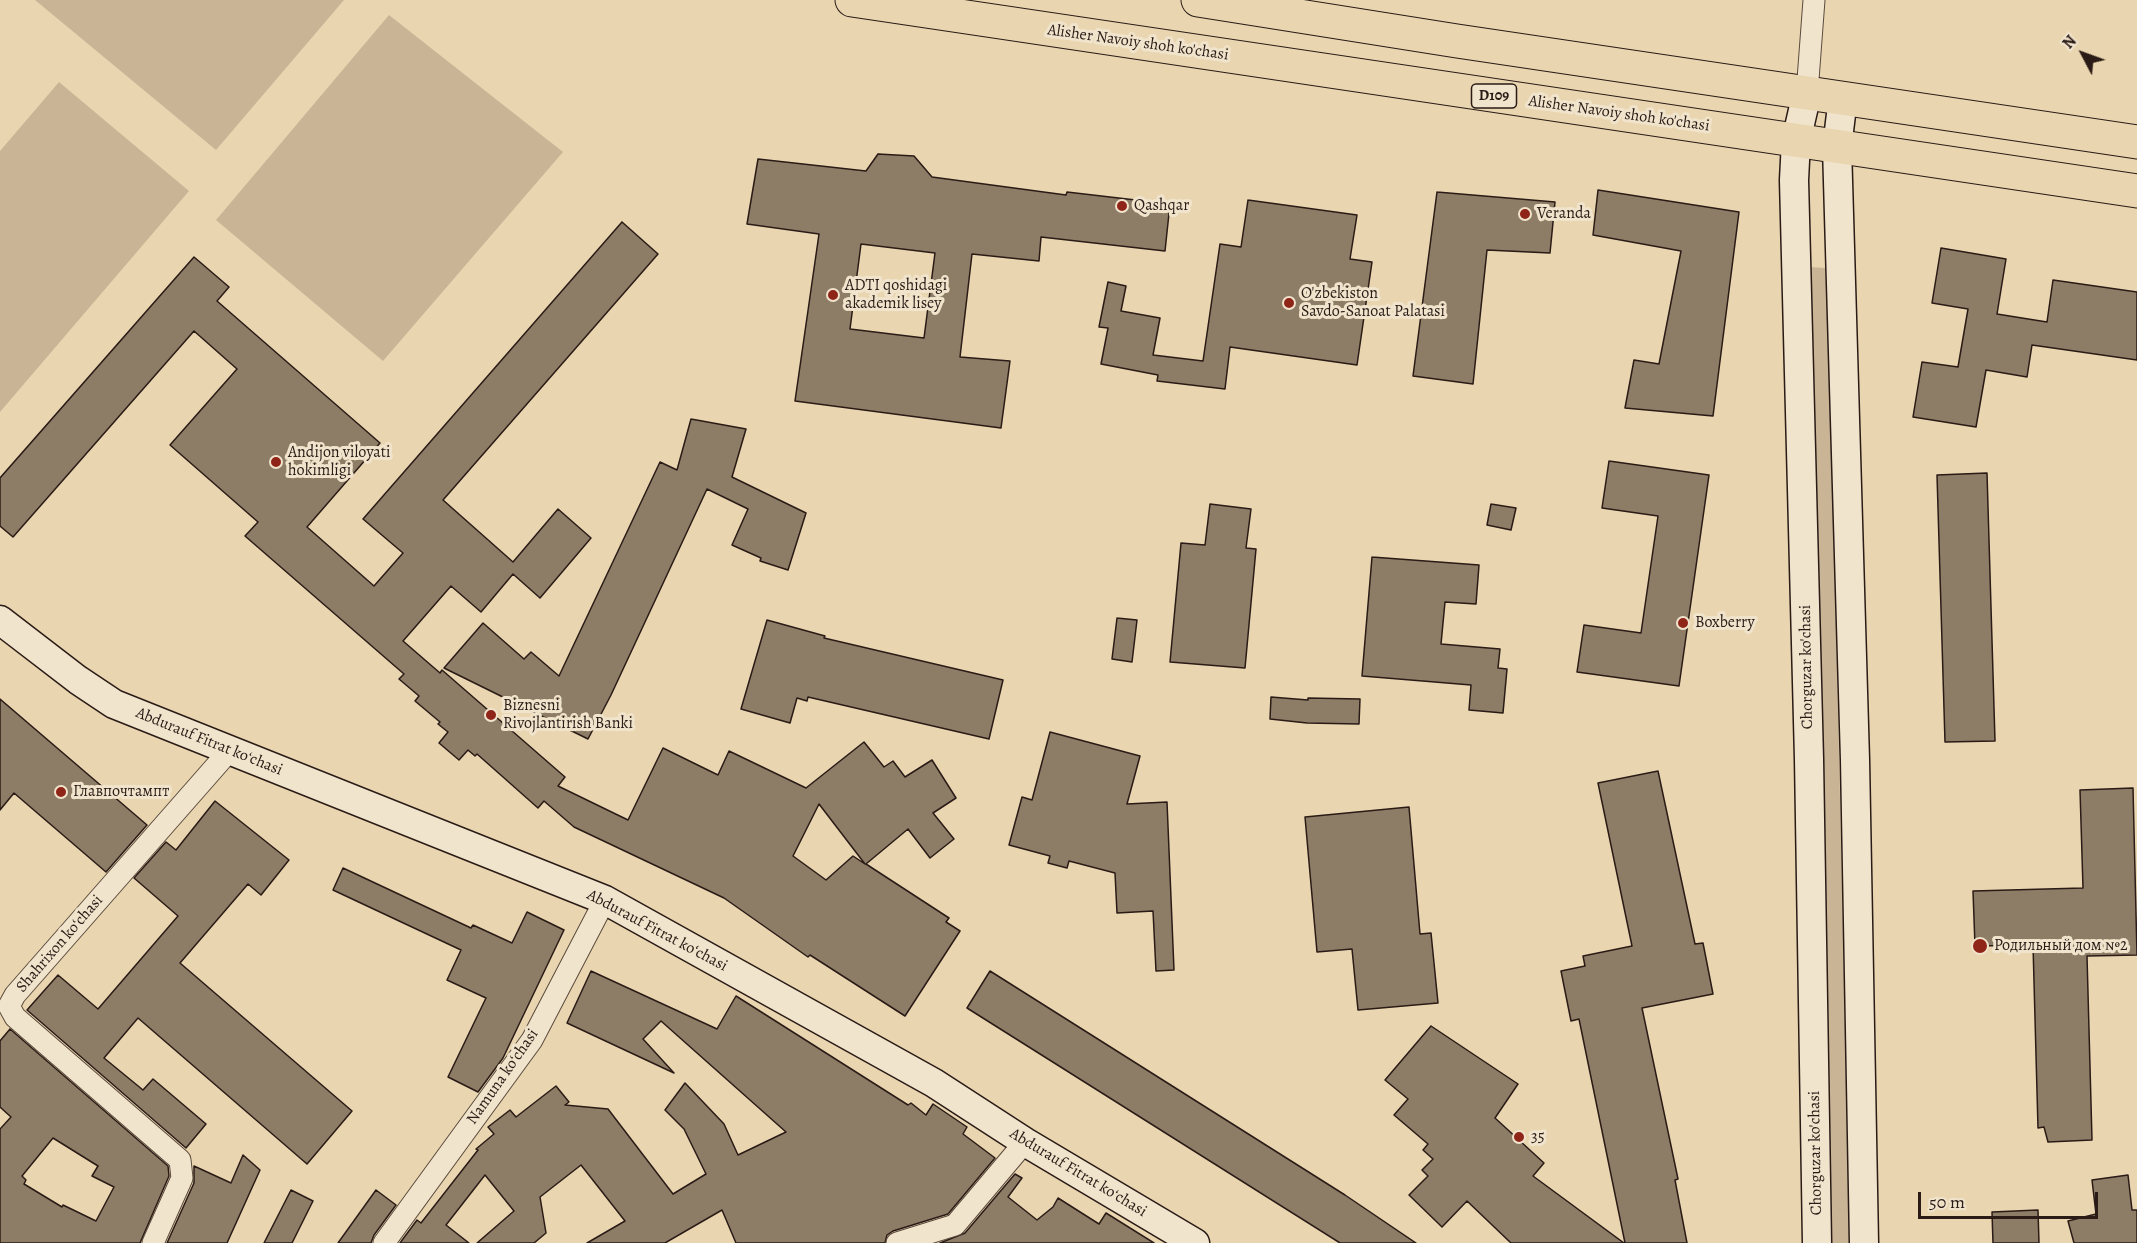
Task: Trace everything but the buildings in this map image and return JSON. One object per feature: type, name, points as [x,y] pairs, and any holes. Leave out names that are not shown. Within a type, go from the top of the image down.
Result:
[{"type":"main road","name":"Alisher Navoiy shoh ko'chasi","points":[[852,0],[2137,191]]},
{"type":"main road","points":[[1198,0],[2137,142]]},
{"type":"main road","name":"Chorguzar ko'chasi","points":[[1807,93],[1796,141],[1794,180],[1809,771],[1817,1243]]},
{"type":"main road","points":[[1843,98],[1836,147],[1855,769],[1864,1243]]},
{"type":"main road","name":"Abdurauf Fitrat koʻchasi","points":[[0,620],[78,680],[114,704],[605,900],[907,1067],[1025,1142],[1195,1243]]},
{"type":"street","points":[[1807,93],[1814,0]]},
{"type":"street","name":"Shahrixon koʻchasi","points":[[153,1243],[182,1178],[180,1160],[15,1017],[9,1006],[15,995],[230,750]]},
{"type":"street","name":"Namuna koʻchasi","points":[[384,1243],[532,1040],[605,900]]},
{"type":"street","points":[[897,1243],[955,1225],[1025,1142]]},
{"type":"shaded area","points":[[35,0],[344,0],[216,150]]},
{"type":"shaded area","points":[[389,15],[563,152],[383,361],[216,220]]},
{"type":"shaded area","points":[[59,82],[189,191],[0,412],[0,151]]},
{"type":"shaded area","points":[[1807,267],[1828,268],[1850,1243],[1827,1243]]},
{"type":"place","name":"Qashqar","points":[[1122,206]]},
{"type":"place","name":"Veranda","points":[[1525,214]]},
{"type":"place","name":"ADTI qoshidagi akademik lisey","points":[[833,295]]},
{"type":"place","name":"O'zbekiston Savdo-Sanoat Palatasi","points":[[1289,303]]},
{"type":"place","name":"Andijon vilоyati hоkimligi","points":[[276,462]]},
{"type":"place","name":"Boxberry","points":[[1683,623]]},
{"type":"place","name":"Biznesni Rivojlantirish Banki","points":[[491,715]]},
{"type":"place","name":"Главпочтампт","points":[[61,792]]},
{"type":"place","name":"Родильный дом №2","points":[[1980,946]]},
{"type":"place","name":"35","points":[[1519,1137]]}]
